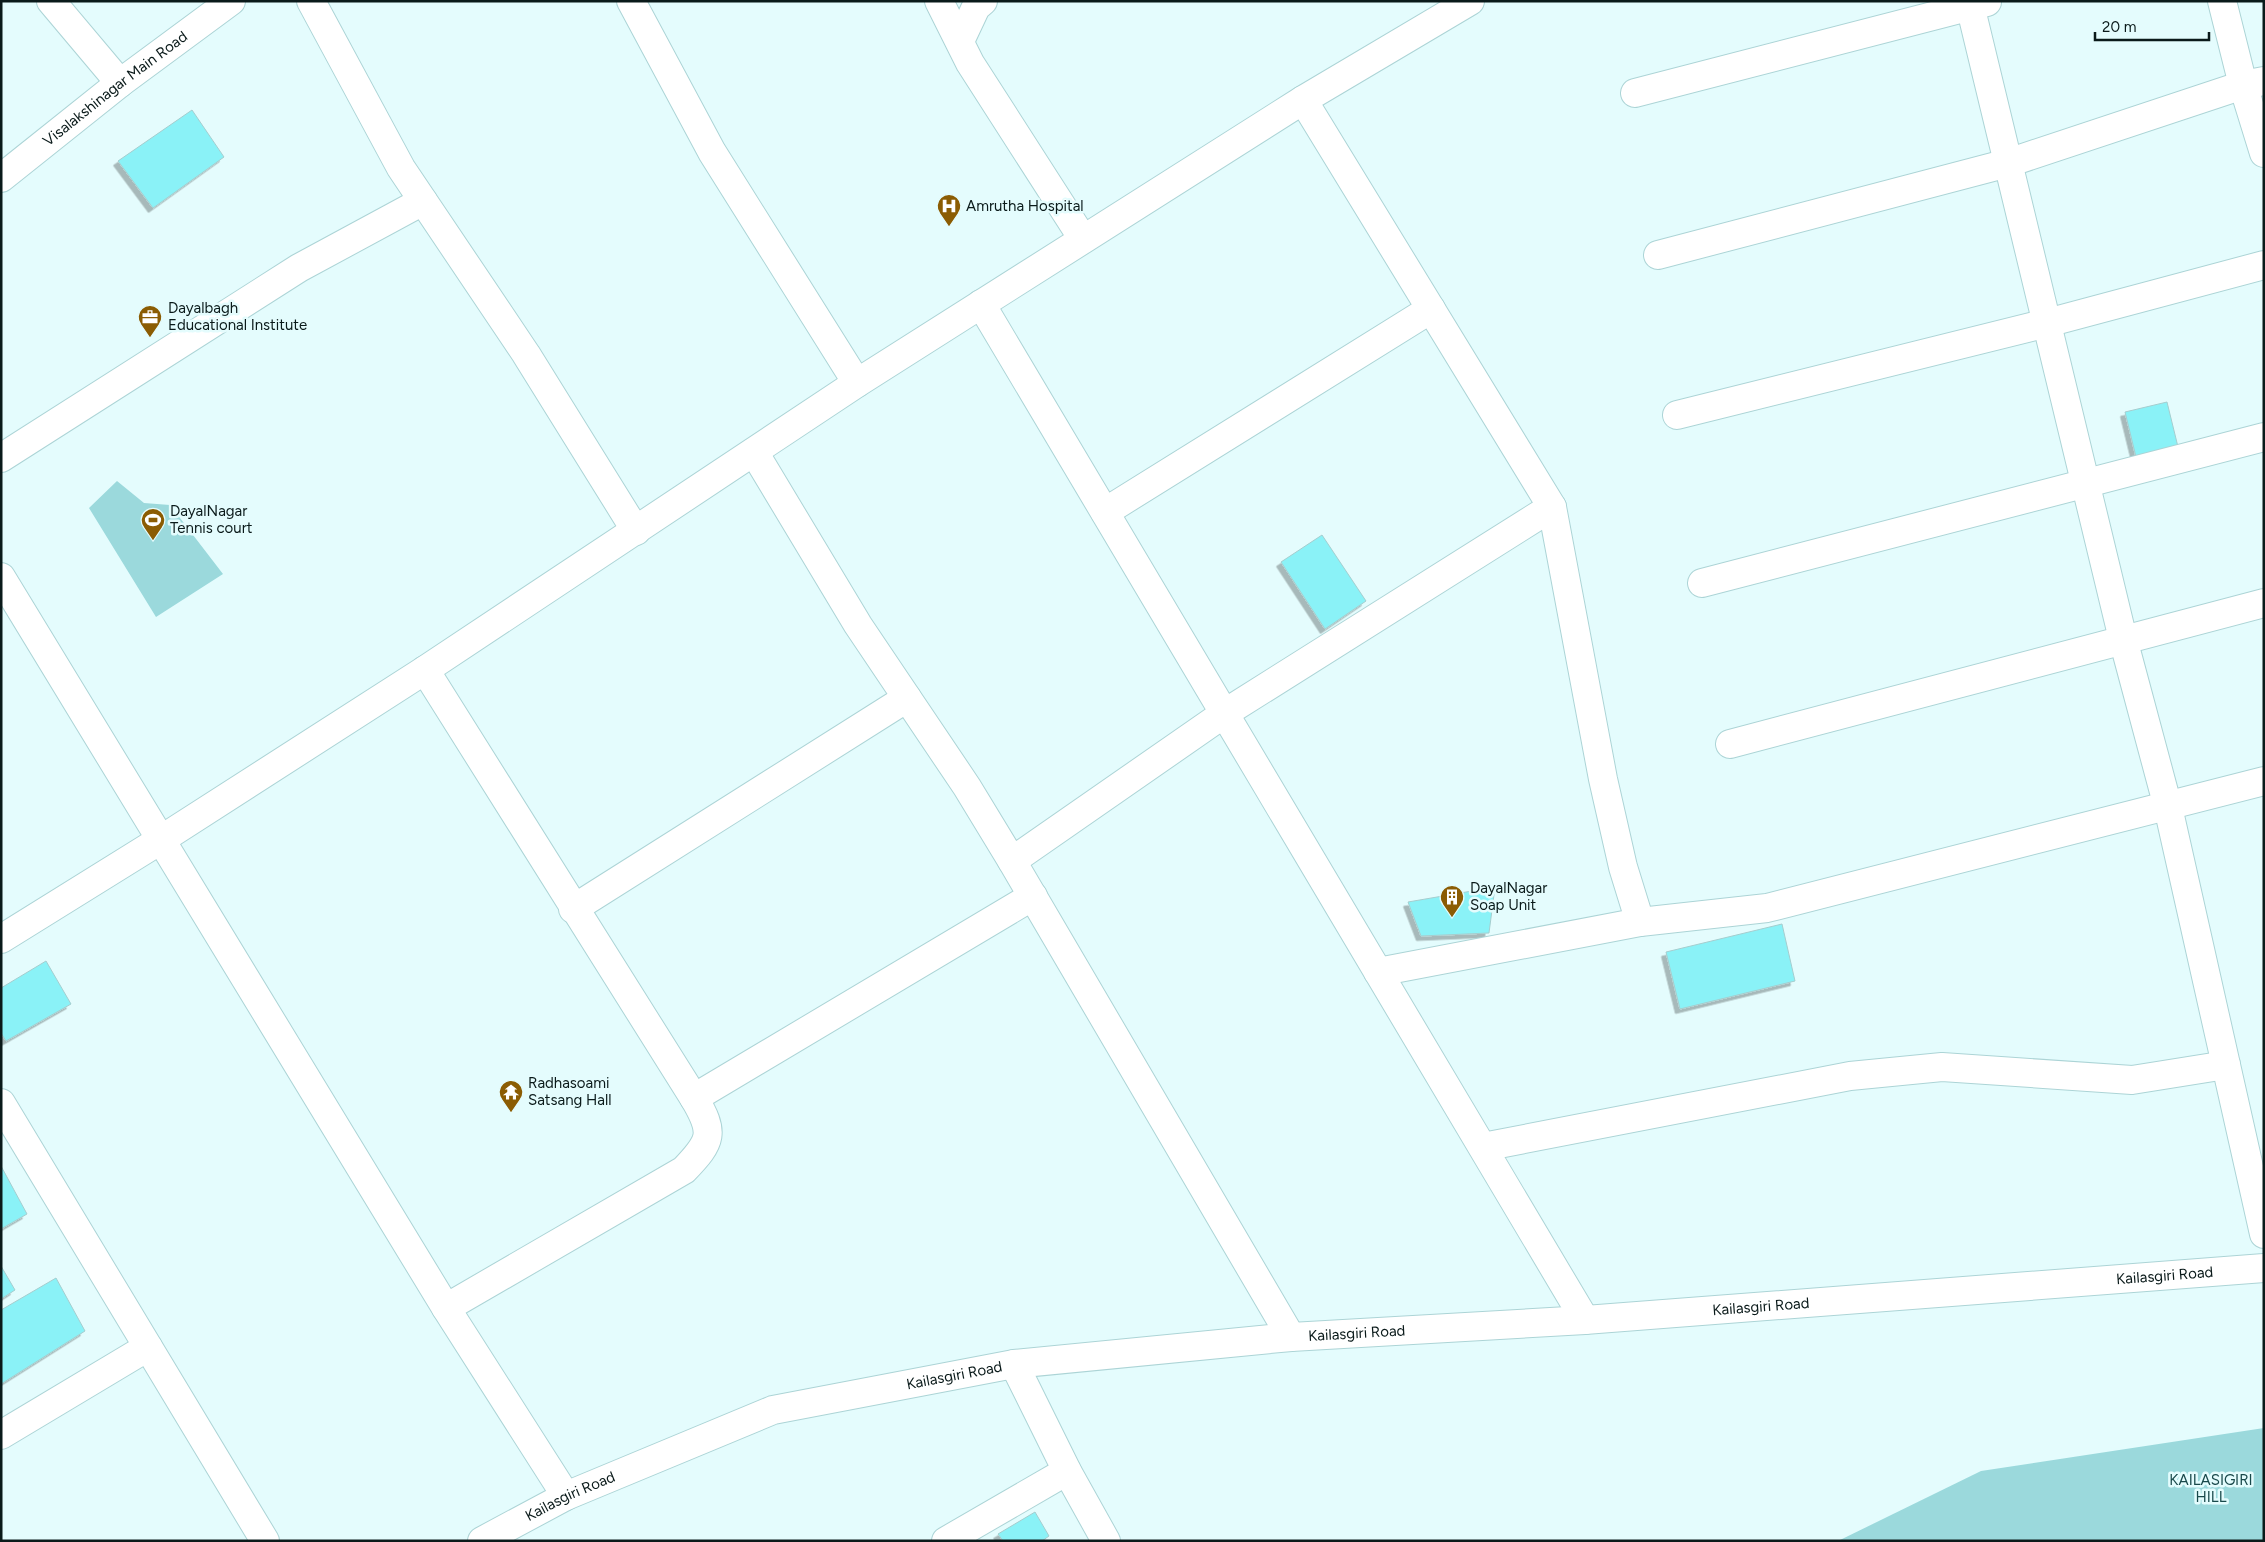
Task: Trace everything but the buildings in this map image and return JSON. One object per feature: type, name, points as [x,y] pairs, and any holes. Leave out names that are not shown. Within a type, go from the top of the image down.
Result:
[{"type":"street","points":[[51,1],[120,83]]},
{"type":"street","name":"Visalakshinagar Main Road","points":[[1,178],[120,83],[231,1]]},
{"type":"street","points":[[311,1],[401,168],[526,354],[636,531]]},
{"type":"street","points":[[631,1],[712,152],[857,382]]},
{"type":"street","points":[[939,1],[970,63],[1083,239]]},
{"type":"street","points":[[960,41],[976,7],[982,1]]},
{"type":"street","points":[[1,939],[162,839],[425,670],[857,382],[1303,100],[1470,1]]},
{"type":"street","points":[[2222,1],[2253,83],[2264,152]]},
{"type":"street","points":[[1635,93],[1976,3],[2008,163],[2123,639],[2168,807],[2264,1234]]},
{"type":"street","points":[[1658,255],[2008,163],[2253,83]]},
{"type":"street","points":[[1303,100],[1552,507],[1603,779],[1623,868],[1640,922]]},
{"type":"street","points":[[1,458],[299,268],[423,201]]},
{"type":"street","points":[[1677,416],[2047,323],[2264,265]]},
{"type":"street","points":[[981,304],[1585,1320]]},
{"type":"street","points":[[1104,512],[1431,309]]},
{"type":"street","points":[[1702,583],[2264,437]]},
{"type":"street","points":[[754,452],[858,625],[1012,861],[1290,1337]]},
{"type":"street","points":[[1012,861],[1224,713],[1552,507]]},
{"type":"street","points":[[1,577],[446,1308],[566,1496]]},
{"type":"street","points":[[1730,744],[2264,603]]},
{"type":"street","points":[[425,670],[573,909],[694,1098],[707,1120],[708,1136],[702,1152],[684,1170],[446,1308]]},
{"type":"street","points":[[573,909],[907,698]]},
{"type":"street","points":[[1378,972],[1640,922],[1767,908],[1913,869],[2168,807],[2264,781]]},
{"type":"street","points":[[694,1098],[1033,896]]},
{"type":"street","points":[[1483,1147],[1850,1076],[1942,1067],[2132,1080],[2226,1065]]},
{"type":"street","points":[[1,1103],[265,1541]]},
{"type":"street","name":"Kailasgiri Road","points":[[482,1541],[566,1496],[773,1410],[1014,1364],[1290,1337],[1585,1320],[2264,1268]]},
{"type":"street","points":[[1,1434],[148,1347]]},
{"type":"street","points":[[1014,1364],[1067,1471],[1106,1541]]},
{"type":"street","points":[[946,1541],[1067,1471]]},
{"type":"green space","name":"DayalNagar Tennis court","points":[[117,481],[144,503],[170,505],[223,574],[156,617],[89,508]]},
{"type":"green space","name":"KAILASIGIRI HILL","points":[[2264,1428],[2264,1541],[1838,1541],[1981,1471]]},
{"type":"place","name":"Amrutha Hospital","points":[[949,227]]},
{"type":"place","name":"Dayalbagh Educational Institute","points":[[150,338]]},
{"type":"place","name":"DayalNagar Tennis court","points":[[153,541]]},
{"type":"place","name":"DayalNagar Soap Unit","points":[[1452,918]]},
{"type":"place","name":"Radhasoami Satsang Hall","points":[[511,1113]]}]
